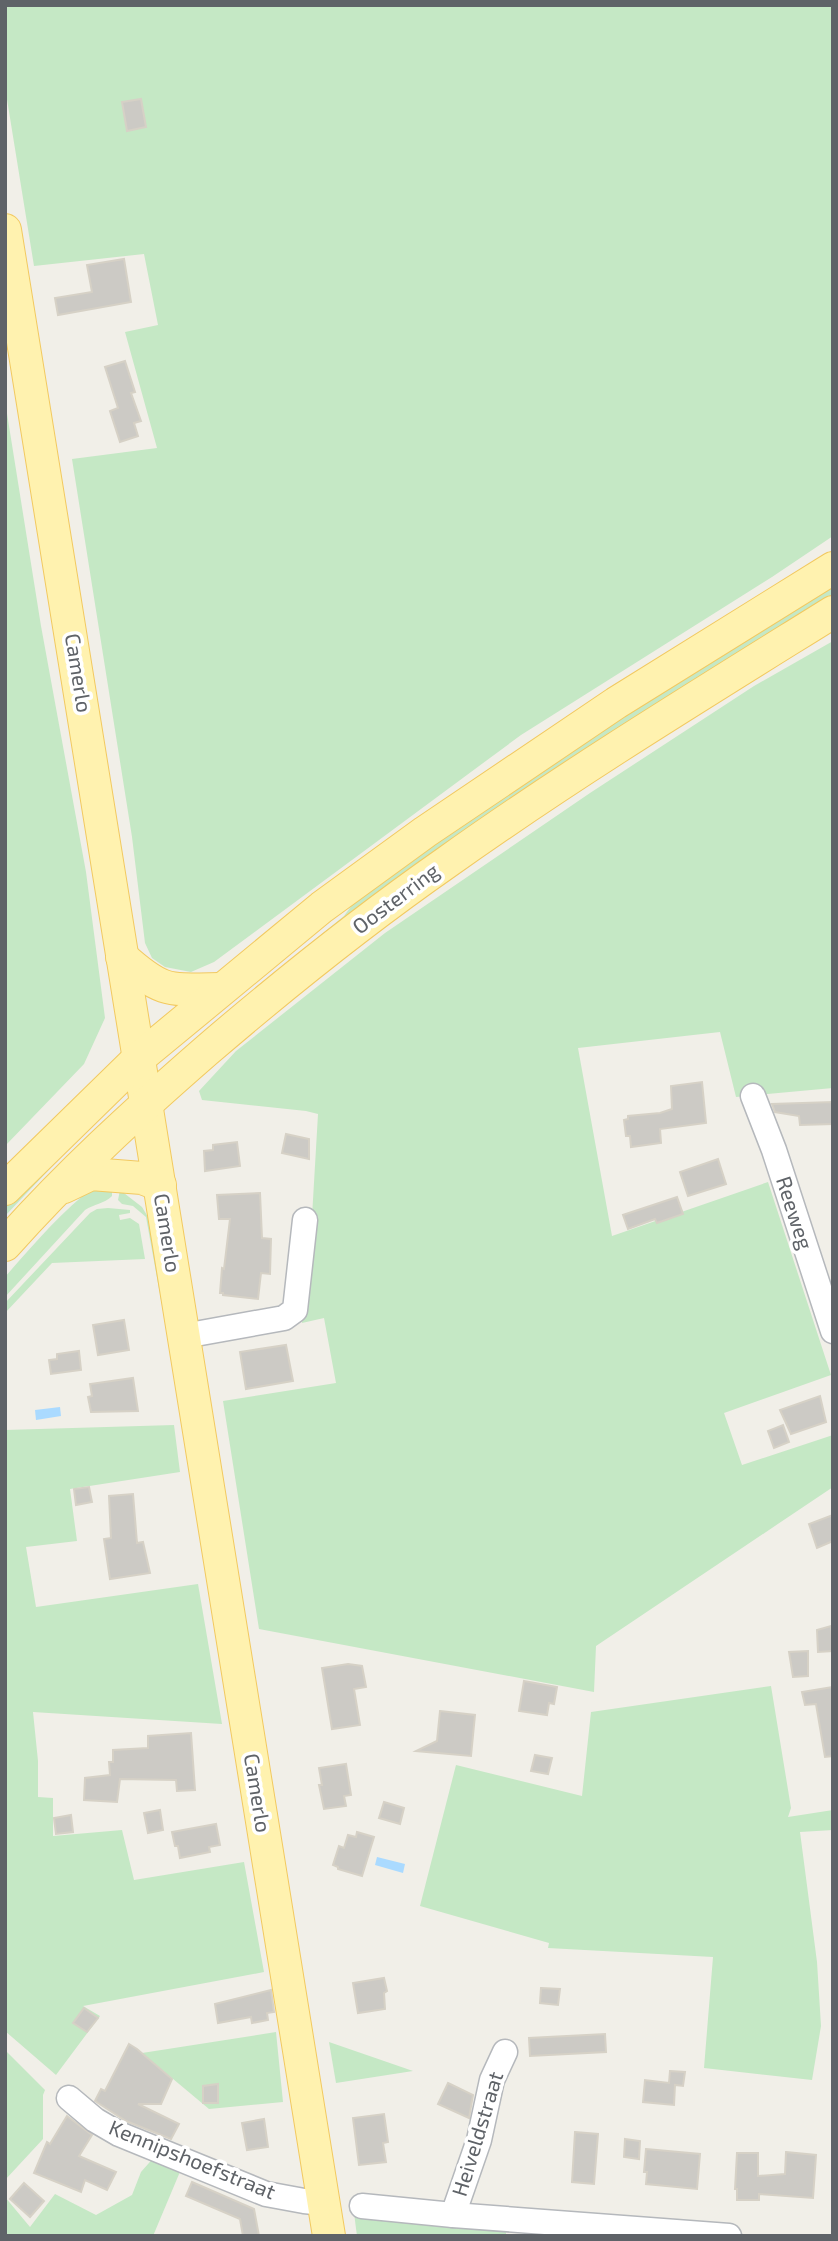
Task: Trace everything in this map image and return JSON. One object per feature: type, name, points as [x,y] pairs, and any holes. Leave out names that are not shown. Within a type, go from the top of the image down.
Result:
[{"type":"main road","name":"Camerlo","points":[[5,230],[329,2236]]},
{"type":"main road","name":"Oosterring","points":[[5,1189],[138,1059],[322,907],[425,832],[616,703],[833,568]]},
{"type":"main road","name":"Oosterring","points":[[5,1245],[58,1189],[146,1104],[242,1020],[326,952],[447,861],[651,725],[833,612]]},
{"type":"main road","points":[[122,957],[142,975],[165,989],[220,989]]},
{"type":"main road","points":[[58,1189],[91,1174],[142,1178],[160,1185]]},
{"type":"street","name":"Reeweg","points":[[753,1096],[774,1150],[833,1331]]},
{"type":"street","points":[[184,1336],[284,1318],[295,1310],[305,1220]]},
{"type":"street","name":"Heiveldstraat","points":[[453,2215],[479,2140],[492,2080],[505,2052]]},
{"type":"street","name":"Kennipshoefstraat","points":[[69,2098],[95,2120],[119,2134],[266,2194],[324,2203]]},
{"type":"street","points":[[362,2206],[729,2236]]},
{"type":"green space","points":[[5,5],[833,5],[833,536],[521,735],[214,962],[191,972],[165,967],[152,958],[145,943],[132,837],[72,459],[157,448],[125,332],[158,325],[144,254],[34,266],[5,87]]},
{"type":"green space","points":[[5,401],[41,626],[86,872],[105,1018],[84,1064],[5,1146]]},
{"type":"green space","points":[[833,580],[833,598],[221,1024],[217,1020],[344,916],[363,890],[434,839]]},
{"type":"green space","points":[[833,641],[833,1088],[736,1097],[720,1032],[578,1048],[612,1236],[768,1182],[831,1375],[724,1413],[742,1465],[833,1435],[833,1487],[596,1646],[594,1692],[259,1629],[223,1401],[336,1383],[324,1318],[302,1323],[311,1234],[318,1114],[202,1100],[199,1091],[236,1051],[385,933],[590,793],[754,686]]},
{"type":"green space","points":[[77,1134],[81,1136],[5,1216],[5,1206]]},
{"type":"green space","points":[[95,1186],[112,1189],[112,1196],[85,1210],[5,1297],[5,1277],[59,1218]]},
{"type":"green space","points":[[120,1190],[142,1207],[151,1222],[172,1330],[167,1333],[146,1217],[133,1206],[122,1204],[118,1200]]},
{"type":"green space","points":[[108,1208],[130,1210],[130,1213],[119,1215],[120,1220],[130,1218],[139,1224],[145,1259],[52,1263],[5,1313],[5,1303],[90,1213]]},
{"type":"green space","points":[[174,1425],[180,1472],[70,1489],[77,1541],[26,1547],[36,1607],[198,1584],[222,1724],[33,1712],[38,1761],[38,1797],[53,1798],[53,1836],[122,1830],[134,1880],[244,1862],[264,1972],[83,2006],[100,2016],[56,2075],[5,2031],[5,1430]]},
{"type":"green space","points":[[771,1686],[791,1808],[788,1817],[833,1810],[833,1830],[800,1832],[817,1962],[821,2026],[812,2080],[704,2068],[713,1957],[548,1948],[549,1943],[420,1906],[456,1765],[582,1796],[591,1712]]},
{"type":"green space","points":[[276,2032],[283,2102],[209,2109],[142,2053]]},
{"type":"green space","points":[[329,2042],[413,2071],[336,2083]]},
{"type":"green space","points":[[5,2050],[45,2090],[43,2139],[5,2180]]},
{"type":"green space","points":[[156,2155],[182,2167],[153,2236],[5,2236],[5,2197],[30,2227],[55,2194],[96,2215],[132,2195],[141,2172]]},
{"type":"green space","points":[[354,2213],[506,2225],[506,2236],[357,2236]]},
{"type":"water","points":[[60,1407],[61,1416],[36,1420],[35,1410]]},
{"type":"water","points":[[377,1857],[405,1864],[403,1873],[375,1865]]},
{"type":"building","points":[[141,99],[146,127],[127,131],[122,102]]},
{"type":"building","points":[[124,259],[131,302],[58,315],[55,298],[92,292],[87,265]]},
{"type":"building","points":[[125,361],[135,392],[131,393],[141,421],[134,423],[138,436],[120,442],[110,411],[118,408],[105,367]]},
{"type":"building","points":[[702,1082],[706,1123],[660,1129],[661,1143],[631,1147],[624,1120],[628,1119],[628,1116],[672,1109],[671,1086]]},
{"type":"building","points":[[833,1102],[833,1124],[800,1125],[799,1116],[775,1112],[772,1104]]},
{"type":"building","points":[[286,1134],[309,1139],[309,1159],[282,1153]]},
{"type":"building","points":[[237,1142],[240,1166],[205,1171],[204,1151],[213,1150],[213,1145]]},
{"type":"building","points":[[718,1159],[726,1184],[688,1196],[680,1172]]},
{"type":"building","points":[[260,1193],[262,1238],[271,1239],[270,1274],[261,1273],[258,1299],[223,1295],[220,1293],[222,1268],[224,1269],[230,1219],[219,1219],[217,1195]]},
{"type":"building","points":[[677,1197],[683,1214],[657,1223],[655,1219],[628,1229],[623,1215]]},
{"type":"building","points":[[124,1320],[129,1350],[98,1355],[93,1325]]},
{"type":"building","points":[[286,1345],[293,1381],[246,1389],[240,1352]]},
{"type":"building","points":[[79,1351],[81,1370],[51,1374],[49,1360],[57,1359],[57,1354]]},
{"type":"building","points":[[133,1378],[138,1411],[91,1412],[88,1397],[92,1396],[90,1384]]},
{"type":"building","points":[[820,1396],[826,1422],[791,1434],[780,1410]]},
{"type":"building","points":[[783,1425],[789,1442],[774,1448],[768,1431]]},
{"type":"building","points":[[89,1487],[92,1502],[76,1505],[74,1489]]},
{"type":"building","points":[[133,1494],[137,1543],[143,1542],[150,1573],[110,1579],[104,1539],[111,1538],[109,1496]]},
{"type":"building","points":[[833,1515],[833,1541],[817,1548],[809,1524]]},
{"type":"building","points":[[831,1626],[833,1651],[818,1652],[817,1630]]},
{"type":"building","points":[[808,1651],[808,1676],[793,1677],[789,1652]]},
{"type":"building","points":[[348,1664],[362,1666],[366,1687],[354,1689],[360,1725],[332,1729],[322,1668]]},
{"type":"building","points":[[524,1681],[557,1687],[554,1704],[549,1703],[547,1715],[519,1711]]},
{"type":"building","points":[[833,1687],[833,1756],[825,1757],[816,1704],[805,1705],[802,1692]]},
{"type":"building","points":[[440,1711],[475,1715],[471,1756],[416,1751],[437,1741]]},
{"type":"building","points":[[191,1733],[195,1790],[177,1791],[176,1780],[120,1779],[117,1802],[84,1800],[85,1778],[110,1775],[109,1762],[113,1762],[113,1750],[148,1748],[148,1736]]},
{"type":"building","points":[[535,1755],[552,1758],[548,1774],[531,1771]]},
{"type":"building","points":[[346,1764],[351,1795],[344,1796],[346,1806],[324,1809],[319,1768]]},
{"type":"building","points":[[384,1802],[404,1808],[400,1824],[379,1818]]},
{"type":"building","points":[[160,1810],[163,1830],[148,1833],[144,1813]]},
{"type":"building","points":[[71,1815],[73,1832],[56,1834],[54,1818]]},
{"type":"building","points":[[216,1824],[220,1845],[209,1847],[210,1852],[180,1858],[172,1832]]},
{"type":"building","points":[[357,1832],[374,1837],[362,1876],[333,1865],[339,1846],[344,1848],[348,1835],[356,1837]]},
{"type":"building","points":[[384,1978],[387,1991],[384,1993],[385,2009],[358,2013],[353,1983]]},
{"type":"building","points":[[541,1988],[560,1989],[558,2005],[540,2003]]},
{"type":"building","points":[[271,1990],[274,2012],[267,2013],[268,2020],[252,2023],[251,2017],[218,2023],[215,2004]]},
{"type":"building","points":[[84,2008],[98,2018],[87,2032],[73,2023]]},
{"type":"building","points":[[605,2034],[606,2052],[530,2056],[529,2038]]},
{"type":"building","points":[[129,2044],[172,2079],[161,2104],[138,2104],[179,2124],[171,2139],[126,2121],[95,2101],[101,2089],[105,2091]]},
{"type":"building","points":[[670,2071],[685,2072],[683,2086],[675,2085],[674,2105],[643,2102],[645,2080],[669,2083]]},
{"type":"building","points":[[448,2083],[473,2095],[469,2118],[438,2104]]},
{"type":"building","points":[[218,2084],[218,2103],[203,2103],[203,2086]]},
{"type":"building","points":[[384,2114],[388,2142],[383,2143],[386,2162],[359,2165],[353,2118]]},
{"type":"building","points":[[67,2116],[92,2135],[79,2156],[116,2172],[107,2190],[85,2180],[81,2192],[34,2173],[47,2142],[50,2144]]},
{"type":"building","points":[[264,2119],[268,2147],[247,2150],[242,2123]]},
{"type":"building","points":[[575,2132],[598,2134],[594,2184],[572,2182]]},
{"type":"building","points":[[625,2139],[640,2141],[639,2159],[624,2157]]},
{"type":"building","points":[[646,2149],[700,2154],[697,2189],[646,2184]]},
{"type":"building","points":[[786,2152],[816,2155],[813,2198],[759,2194],[759,2200],[737,2200],[737,2153],[758,2153],[758,2176],[785,2174]]},
{"type":"building","points":[[192,2182],[254,2209],[259,2236],[243,2236],[240,2219],[186,2196]]},
{"type":"building","points":[[24,2183],[44,2201],[30,2217],[10,2199]]}]
